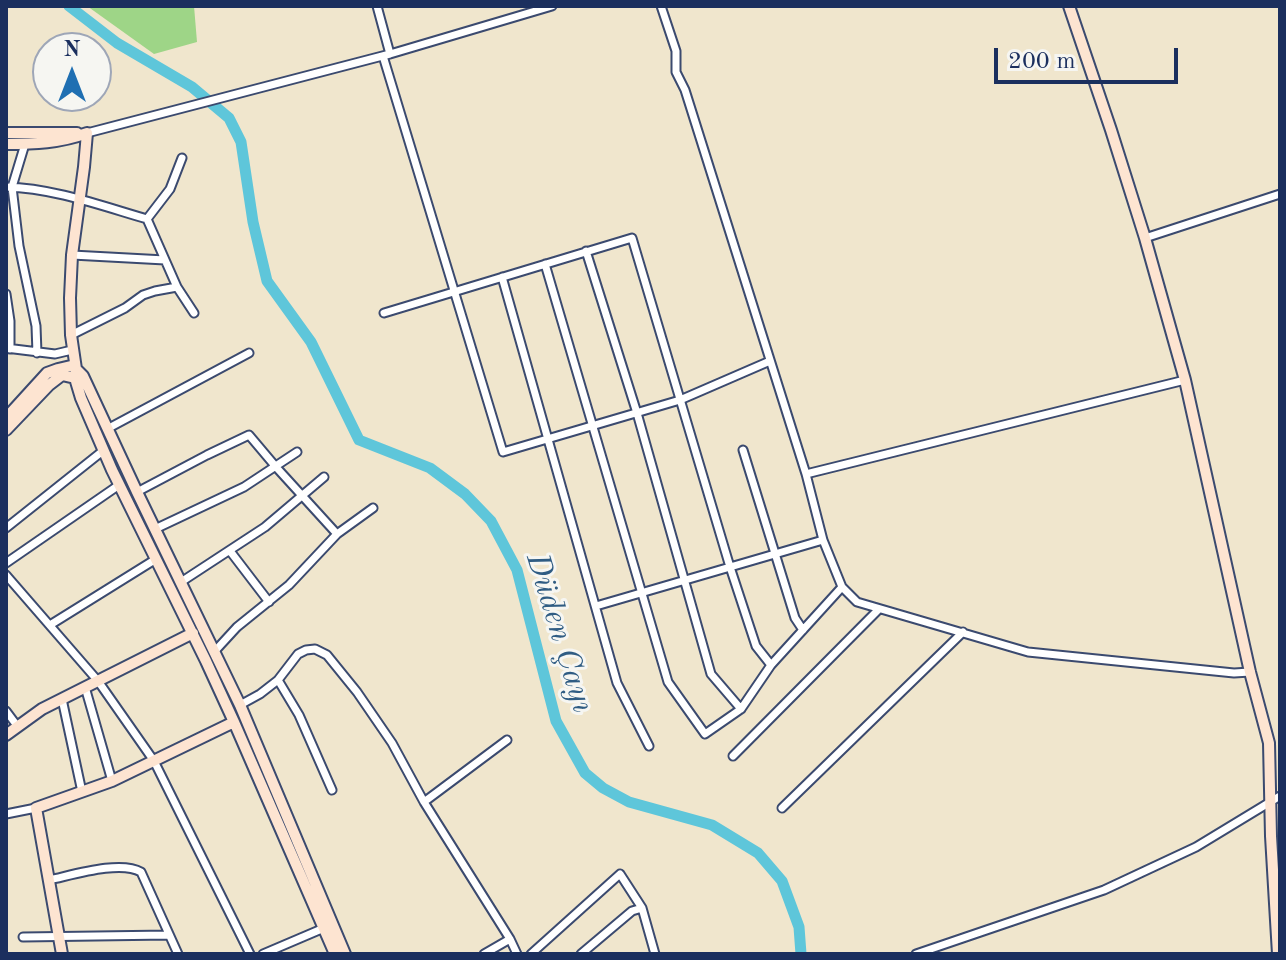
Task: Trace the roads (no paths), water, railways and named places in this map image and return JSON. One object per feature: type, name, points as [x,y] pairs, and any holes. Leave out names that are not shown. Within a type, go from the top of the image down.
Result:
[{"type":"main road","points":[[1069,6],[1145,238],[1185,380],[1250,672],[1274,741],[1278,954]]},
{"type":"main road","points":[[6,133],[87,133]]},
{"type":"main road","points":[[6,144],[68,140],[87,133]]},
{"type":"main road","points":[[87,133],[72,255],[70,298],[74,369],[81,398],[156,559],[176,585],[240,705],[345,954]]},
{"type":"main road","points":[[6,418],[47,373],[74,369],[83,376],[155,529],[193,633],[335,954]]},
{"type":"main road","points":[[6,430],[60,372]]},
{"type":"main road","points":[[7,733],[42,709],[193,633]]},
{"type":"main road","points":[[62,954],[36,808],[112,781],[234,722]]},
{"type":"street","points":[[377,6],[387,55],[503,452],[680,400],[770,361]]},
{"type":"street","points":[[87,133],[387,55],[552,6]]},
{"type":"street","points":[[661,6],[676,51],[676,72],[685,90],[806,474],[823,540],[842,587],[857,602],[1028,652],[1234,673],[1250,672]]},
{"type":"street","points":[[25,144],[9,187],[33,312],[37,353]]},
{"type":"street","points":[[147,219],[170,189],[182,158]]},
{"type":"street","points":[[9,187],[79,199],[147,219],[177,287],[194,313]]},
{"type":"street","points":[[1145,238],[1280,194]]},
{"type":"street","points":[[384,313],[632,238],[730,567],[756,646],[771,665]]},
{"type":"street","points":[[6,246],[19,246]]},
{"type":"street","points":[[586,251],[637,413],[711,674],[741,709]]},
{"type":"street","points":[[72,255],[165,260]]},
{"type":"street","points":[[545,264],[668,682],[705,734],[741,709],[771,665],[842,587]]},
{"type":"street","points":[[502,277],[617,683],[649,746]]},
{"type":"street","points":[[71,335],[125,308],[143,295],[177,287]]},
{"type":"street","points":[[6,294],[10,321],[8,348],[55,354],[72,350]]},
{"type":"street","points":[[107,429],[249,353]]},
{"type":"street","points":[[55,354],[60,372]]},
{"type":"street","points":[[806,474],[1185,380]]},
{"type":"street","points":[[137,492],[249,435],[337,534]]},
{"type":"street","points":[[6,528],[104,450]]},
{"type":"street","points":[[743,450],[795,618],[803,630]]},
{"type":"street","points":[[155,529],[244,487],[297,452]]},
{"type":"street","points":[[176,585],[265,527],[324,477]]},
{"type":"street","points":[[6,563],[119,485]]},
{"type":"street","points":[[214,652],[237,627],[289,585],[337,534],[373,508]]},
{"type":"street","points":[[596,606],[823,540]]},
{"type":"street","points":[[230,551],[269,602]]},
{"type":"street","points":[[50,625],[156,559]]},
{"type":"street","points":[[6,575],[98,681],[154,761],[250,954]]},
{"type":"street","points":[[733,756],[879,609]]},
{"type":"street","points":[[782,808],[963,632]]},
{"type":"street","points":[[240,705],[278,680],[298,654],[315,649],[327,655],[392,743],[424,802],[517,954]]},
{"type":"street","points":[[278,680],[299,715],[332,790]]},
{"type":"street","points":[[85,687],[112,781]]},
{"type":"street","points":[[62,699],[82,792]]},
{"type":"street","points":[[6,711],[18,727]]},
{"type":"street","points":[[424,802],[507,740]]},
{"type":"street","points":[[916,954],[1104,890],[1196,847],[1275,799]]},
{"type":"street","points":[[6,814],[36,808]]},
{"type":"street","points":[[49,880],[105,869],[134,868],[141,872],[178,954]]},
{"type":"street","points":[[531,954],[620,874],[642,908],[655,954]]},
{"type":"street","points":[[581,954],[632,911],[642,908]]},
{"type":"street","points":[[263,954],[324,928]]},
{"type":"street","points":[[23,937],[169,935]]},
{"type":"street","points":[[484,954],[510,939]]},
{"type":"waterway","name":"Düden Çayı","points":[[69,6],[117,43],[192,87],[229,118],[241,142],[253,222],[267,281],[311,342],[359,440],[430,468],[465,494],[491,521],[517,570],[556,721],[585,773],[603,788],[629,802],[712,825],[758,853],[782,881],[799,927],[801,954]]}]
